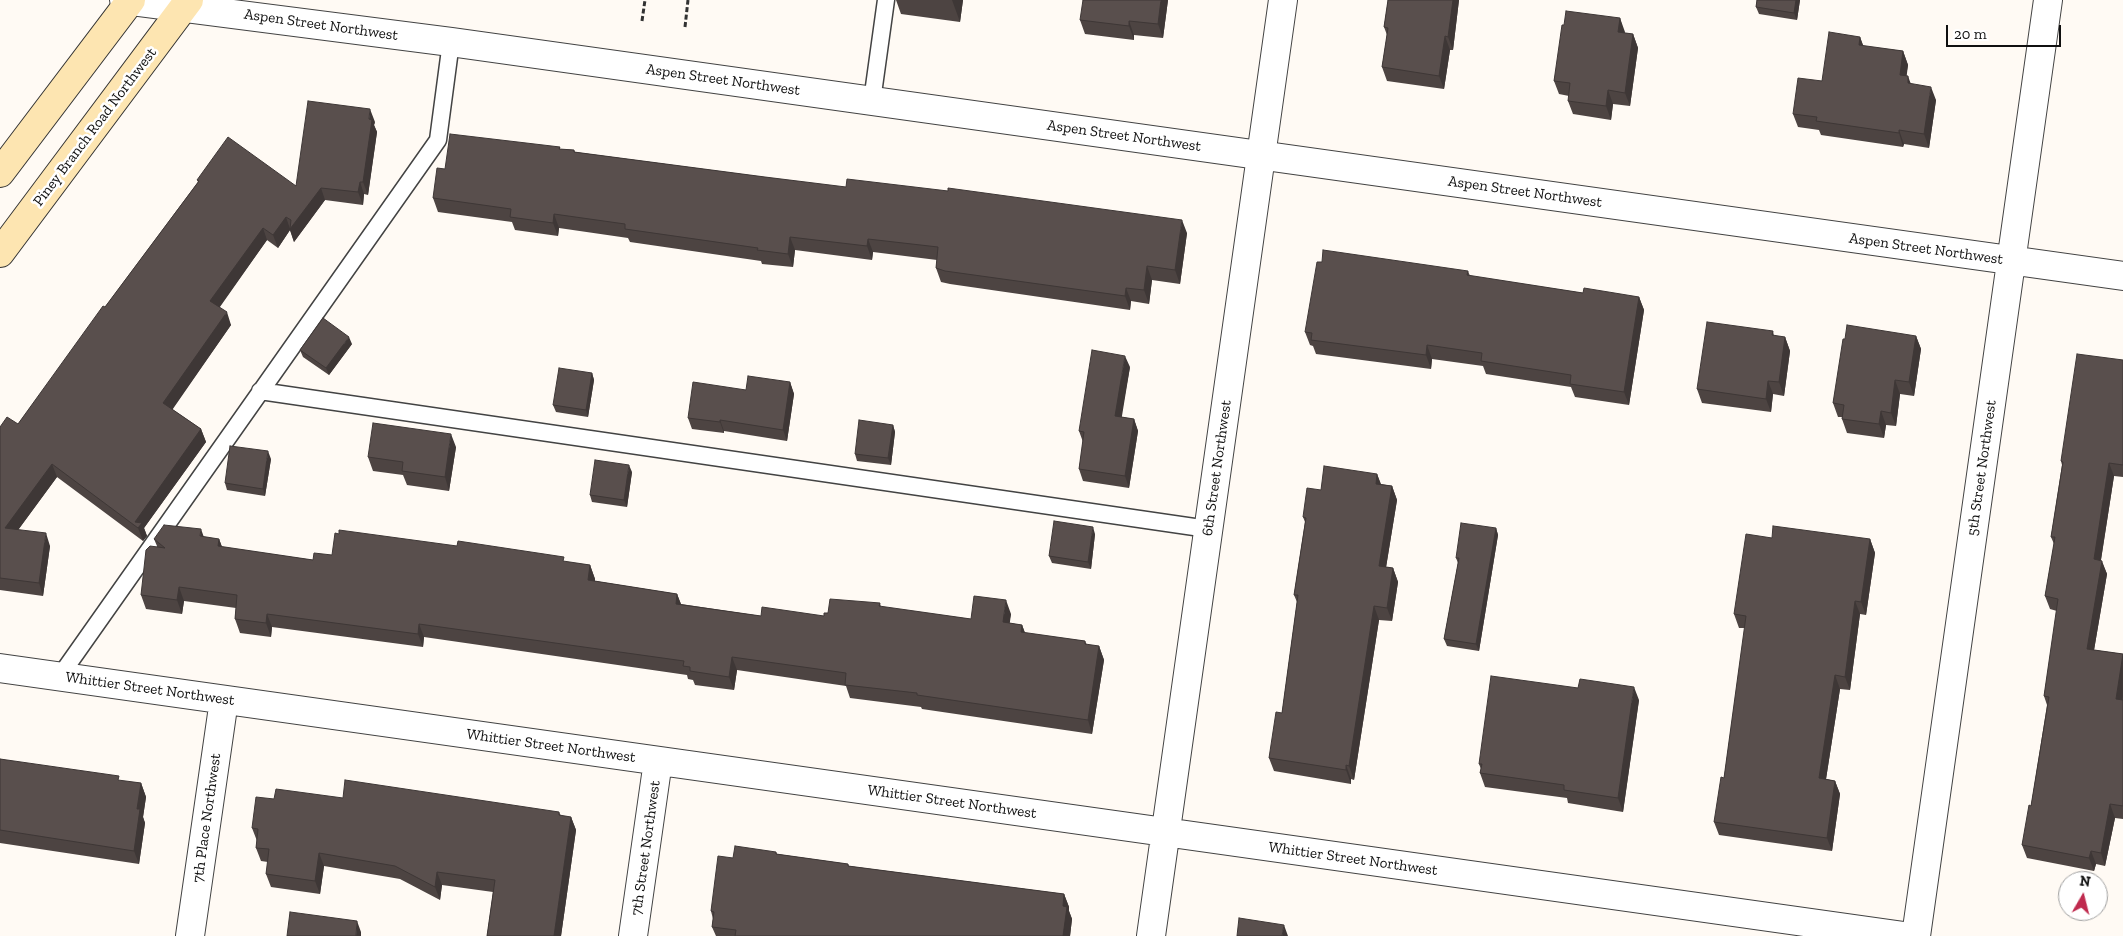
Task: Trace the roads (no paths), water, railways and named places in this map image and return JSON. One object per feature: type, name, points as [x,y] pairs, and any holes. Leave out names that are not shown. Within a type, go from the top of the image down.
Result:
[{"type":"main road","points":[[0,173],[128,0]]},
{"type":"main road","name":"Piney Branch Road Northwest","points":[[0,253],[186,4]]},
{"type":"street","name":"Aspen Street Northwest","points":[[128,0],[186,4],[235,13],[2123,276]]},
{"type":"street","name":"6th Street Northwest","points":[[1151,936],[1283,0]]},
{"type":"street","name":"5th Street Northwest","points":[[1916,936],[2048,0]]},
{"type":"street","name":"Whittier Street Northwest","points":[[0,668],[1904,936]]},
{"type":"street","name":"7th Place Northwest","points":[[190,936],[224,700]]},
{"type":"street","name":"7th Street Northwest","points":[[633,936],[658,761]]},
{"type":"lane","points":[[872,101],[886,0]]},
{"type":"lane","points":[[60,676],[438,140],[451,42]]},
{"type":"lane","points":[[260,392],[1208,529]]}]
